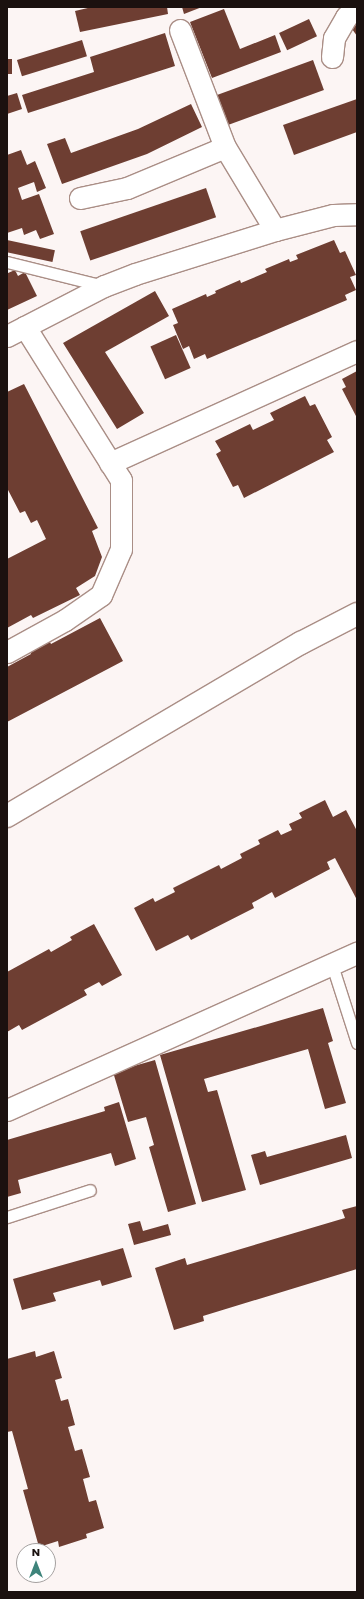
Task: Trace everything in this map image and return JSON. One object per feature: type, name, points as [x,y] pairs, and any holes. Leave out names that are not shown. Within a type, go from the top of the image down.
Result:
[{"type":"main road","points":[[7,816],[301,643],[357,614]]},
{"type":"street","points":[[332,58],[334,38],[346,17],[356,7]]},
{"type":"street","points":[[180,30],[225,147],[275,230]]},
{"type":"street","points":[[80,198],[127,188],[225,147]]},
{"type":"street","points":[[7,652],[65,620],[101,594],[122,549],[120,480],[110,463],[16,331],[104,286],[275,230],[334,215],[357,214]]},
{"type":"street","points":[[110,463],[357,351]]},
{"type":"street","points":[[7,1110],[357,953]]},
{"type":"lane","points":[[7,262],[104,286]]},
{"type":"lane","points":[[332,965],[357,1042]]},
{"type":"lane","points":[[7,1217],[90,1190]]},
{"type":"building","points":[[92,7],[167,7],[168,14],[80,32],[75,11]]},
{"type":"building","points":[[182,7],[202,7],[184,14]]},
{"type":"building","points":[[224,9],[240,49],[275,35],[281,52],[212,78],[190,22]]},
{"type":"building","points":[[309,19],[317,36],[287,50],[279,33]]},
{"type":"building","points":[[357,20],[357,36],[350,26]]},
{"type":"building","points":[[165,33],[175,66],[28,113],[22,95],[94,72],[90,57]]},
{"type":"building","points":[[82,40],[87,56],[22,76],[17,60]]},
{"type":"building","points":[[7,59],[12,59],[12,74],[7,74]]},
{"type":"building","points":[[313,60],[324,90],[225,126],[214,96]]},
{"type":"building","points":[[17,93],[22,109],[7,114],[7,96]]},
{"type":"building","points":[[357,99],[357,132],[294,155],[283,125]]},
{"type":"building","points":[[191,104],[202,127],[147,154],[62,184],[47,144],[65,138],[71,153],[138,129]]},
{"type":"building","points":[[21,150],[27,165],[35,161],[46,188],[37,192],[34,182],[18,188],[22,200],[39,194],[54,234],[40,239],[36,230],[24,235],[22,228],[7,233],[7,155]]},
{"type":"building","points":[[206,188],[216,217],[90,261],[80,231]]},
{"type":"building","points":[[7,240],[55,250],[52,262],[7,252]]},
{"type":"building","points":[[334,240],[340,253],[345,251],[356,275],[350,277],[356,290],[345,295],[347,300],[207,359],[205,354],[194,359],[189,346],[183,349],[173,325],[178,323],[172,309],[206,294],[207,297],[216,293],[215,291],[240,280],[241,283],[267,272],[265,269],[289,259],[290,262],[298,259],[296,255]]},
{"type":"building","points":[[15,270],[18,276],[25,272],[37,296],[7,310],[7,271],[8,273]]},
{"type":"building","points":[[155,291],[169,316],[105,352],[144,413],[117,429],[63,343]]},
{"type":"building","points":[[176,335],[191,368],[165,379],[150,346]]},
{"type":"building","points":[[357,371],[357,418],[342,389],[346,387],[342,379]]},
{"type":"building","points":[[24,384],[98,528],[92,531],[102,557],[95,576],[76,588],[80,595],[33,618],[31,615],[7,628],[7,559],[46,539],[37,520],[31,523],[25,511],[20,513],[7,488],[7,392]]},
{"type":"building","points":[[305,396],[310,406],[315,404],[332,437],[327,440],[334,452],[244,498],[238,485],[233,487],[216,454],[221,451],[215,441],[250,424],[253,430],[274,420],[270,413]]},
{"type":"building","points":[[100,618],[123,661],[7,722],[7,667],[31,654],[29,649],[48,638],[51,644]]},
{"type":"building","points":[[325,800],[333,817],[346,810],[357,831],[357,900],[335,858],[327,862],[330,869],[275,898],[272,892],[252,903],[254,908],[191,940],[188,935],[156,951],[134,908],[153,898],[155,902],[175,892],[173,888],[219,865],[221,869],[242,858],[240,854],[260,844],[258,840],[278,830],[281,835],[292,830],[289,824],[302,818],[299,813]]},
{"type":"building","points":[[94,924],[122,975],[102,986],[99,982],[84,990],[87,995],[22,1030],[19,1025],[7,1032],[7,972],[49,949],[51,952],[72,940],[70,937]]},
{"type":"building","points":[[323,1008],[333,1041],[328,1043],[346,1103],[325,1109],[308,1049],[204,1079],[208,1092],[217,1090],[246,1190],[202,1202],[160,1055]]},
{"type":"building","points":[[155,1060],[196,1204],[168,1212],[149,1147],[154,1145],[146,1117],[128,1122],[113,1072]]},
{"type":"building","points":[[119,1102],[136,1159],[115,1166],[111,1153],[18,1180],[21,1193],[7,1197],[7,1140],[105,1111],[104,1107]]},
{"type":"building","points":[[346,1135],[352,1158],[260,1185],[251,1155],[265,1151],[267,1157]]},
{"type":"building","points":[[357,1206],[357,1269],[203,1316],[204,1321],[174,1330],[155,1268],[185,1258],[187,1265],[345,1218],[342,1210]]},
{"type":"building","points":[[140,1221],[143,1231],[168,1224],[171,1235],[134,1245],[128,1224]]},
{"type":"building","points":[[123,1248],[132,1277],[102,1286],[100,1280],[53,1293],[56,1301],[22,1310],[13,1279]]},
{"type":"building","points":[[35,1351],[36,1357],[54,1351],[62,1378],[55,1380],[61,1401],[68,1399],[75,1425],[68,1427],[75,1451],[82,1449],[90,1477],[83,1479],[89,1502],[96,1500],[104,1528],[86,1534],[87,1538],[59,1547],[58,1541],[52,1543],[38,1543],[23,1490],[28,1489],[12,1431],[7,1432],[7,1359]]}]
